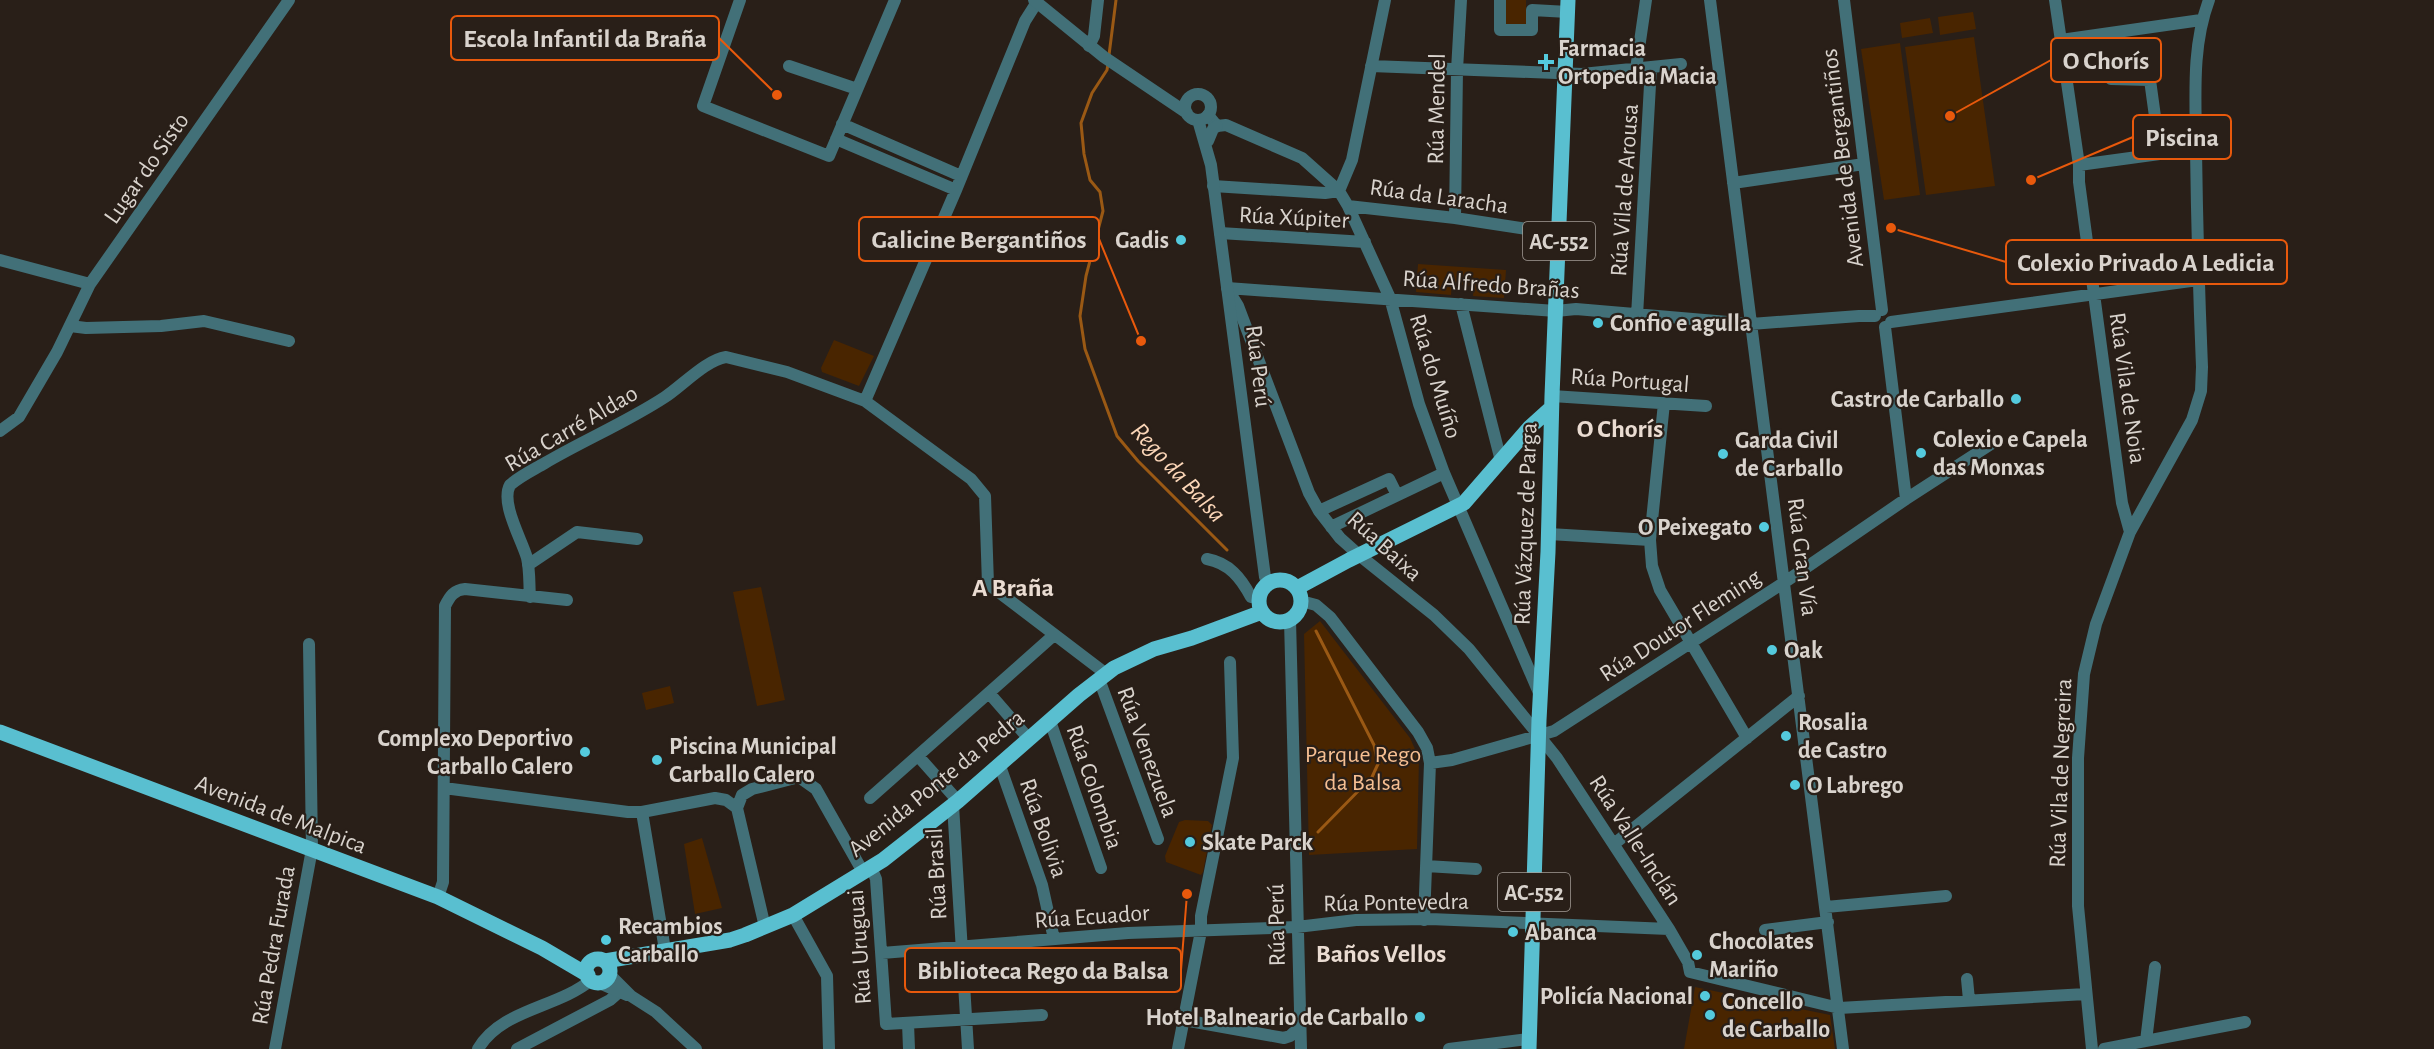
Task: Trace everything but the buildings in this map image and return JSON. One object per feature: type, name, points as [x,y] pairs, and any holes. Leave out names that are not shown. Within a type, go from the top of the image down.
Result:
[{"type":"main road","name":"Rúa Vázquez de Parga","points":[[1528,1044],[1548,534],[1549,411],[1556,311],[1568,6]]},
{"type":"main road","points":[[1300,595],[1288,581],[1271,582],[1262,591],[1261,605],[1266,617],[1277,622],[1290,620],[1298,612],[1300,595],[1316,578],[1469,499],[1530,427],[1549,411],[1546,383],[1552,372]]},
{"type":"main road","name":"Avenida Ponte da Pedra","points":[[599,972],[625,958],[730,940],[793,915],[867,870],[956,803],[1102,676],[1154,649],[1192,638],[1261,605]]},
{"type":"main road","name":"Avenida de Malpica","points":[[0,732],[438,897],[542,948],[599,972]]},
{"type":"street","name":"Lugar do Sisto","points":[[0,431],[19,417],[70,326],[90,284],[289,0]]},
{"type":"street","points":[[740,0],[703,106],[829,156],[895,0]]},
{"type":"street","points":[[1089,46],[1094,36],[1098,0]]},
{"type":"street","points":[[1213,186],[1325,193],[1339,191],[1352,160],[1385,0]]},
{"type":"street","name":"Rúa Mendel","points":[[1455,218],[1457,70],[1461,0]]},
{"type":"street","points":[[1500,0],[1500,30],[1532,30],[1533,5],[1568,6]]},
{"type":"street","points":[[1636,69],[1646,0]]},
{"type":"street","name":"Rúa Gran Vía","points":[[1710,0],[1843,1049]]},
{"type":"street","name":"Avenida de Bergantiños","points":[[1844,0],[1879,313]]},
{"type":"street","name":"Rúa Vila de Noia","points":[[2055,0],[2079,165],[2079,182],[2122,503],[2130,532]]},
{"type":"street","name":"Rúa Vila de Negreira","points":[[2092,1049],[2078,906],[2081,692],[2092,635],[2130,532],[2182,440],[2197,406],[2202,367],[2198,280],[2197,55],[2201,20],[2209,0]]},
{"type":"street","points":[[1036,1],[1025,21],[956,190],[865,401],[905,433],[971,479],[985,496],[988,584],[1102,676]]},
{"type":"street","name":"Rúa do Muíño","points":[[1036,1],[1118,68],[1168,101],[1222,126],[1302,158],[1339,191],[1390,298],[1419,404],[1444,473],[1541,696]]},
{"type":"street","points":[[2061,40],[2201,20]]},
{"type":"street","points":[[1371,66],[1565,73],[1681,64]]},
{"type":"street","points":[[789,66],[857,89]]},
{"type":"street","name":"Rúa Vila de Arousa","points":[[1636,316],[1651,68]]},
{"type":"street","points":[[2111,79],[2150,80],[2160,153]]},
{"type":"street","name":"Rúa do Muíño","points":[[1189,97],[1197,94],[1205,96],[1210,101],[1201,115]]},
{"type":"street","points":[[1168,101],[1189,97]]},
{"type":"street","points":[[1189,97],[1185,105],[1201,115]]},
{"type":"street","name":"Rúa Perú","points":[[1201,115],[1208,146],[1236,348],[1265,577],[1271,582]]},
{"type":"street","points":[[842,124],[961,176]]},
{"type":"street","points":[[1208,146],[1222,126]]},
{"type":"street","points":[[836,139],[956,190]]},
{"type":"street","points":[[2079,165],[2196,148]]},
{"type":"street","points":[[898,165],[903,151]]},
{"type":"street","points":[[1733,183],[1864,165]]},
{"type":"street","name":"Rúa da Laracha","points":[[1348,206],[1455,218],[1559,234]]},
{"type":"street","name":"Rúa Xúpiter","points":[[1220,233],[1365,242]]},
{"type":"street","points":[[0,260],[90,284]]},
{"type":"street","points":[[1879,313],[1877,323],[1888,324],[2198,280]]},
{"type":"street","name":"Rúa Alfredo Brañas","points":[[1227,288],[1556,311],[1576,309],[1636,316],[1751,324],[1879,313]]},
{"type":"street","name":"Rúa Baixa","points":[[1227,288],[1238,306],[1309,493],[1319,512],[1359,555],[1434,615],[1468,648],[1539,736]]},
{"type":"street","points":[[1461,303],[1501,461]]},
{"type":"street","points":[[70,326],[96,328],[204,321],[289,341]]},
{"type":"street","points":[[1888,324],[1906,498]]},
{"type":"street","points":[[1236,348],[1243,345],[1254,346]]},
{"type":"street","name":"Rúa Carré Aldao","points":[[530,597],[528,565],[508,501],[507,489],[510,485],[574,446],[664,398],[717,358],[726,357],[787,372],[865,401]]},
{"type":"street","points":[[1664,403],[1650,540],[1652,566],[1660,591],[1747,738]]},
{"type":"street","name":"Rúa Portugal","points":[[1549,411],[1664,403],[1706,406]]},
{"type":"street","name":"Rúa Doutor Fleming","points":[[1430,763],[1452,760],[1554,730],[1785,582],[1906,498],[1990,444]]},
{"type":"street","points":[[1331,527],[1444,473]]},
{"type":"street","points":[[1319,512],[1389,479],[1397,495]]},
{"type":"street","points":[[528,565],[577,532],[638,539]]},
{"type":"street","points":[[1548,534],[1650,540]]},
{"type":"street","points":[[1207,559],[1217,560],[1238,576],[1251,597],[1261,605]]},
{"type":"street","points":[[438,897],[443,882],[446,606],[448,599],[459,590],[465,589],[567,600]]},
{"type":"street","points":[[1300,595],[1330,617],[1418,732],[1427,748],[1430,763],[1426,866],[1427,920]]},
{"type":"street","name":"Rúa Perú","points":[[1290,620],[1301,1049]]},
{"type":"street","points":[[870,798],[1054,635]]},
{"type":"street","name":"Rúa Pedra Furada","points":[[275,1049],[312,849],[309,644]]},
{"type":"street","points":[[1178,1049],[1201,931],[1201,916],[1233,758],[1230,662]]},
{"type":"street","name":"Rúa Venezuela","points":[[1102,676],[1158,839]]},
{"type":"street","points":[[989,693],[1029,739]]},
{"type":"street","points":[[1614,844],[1799,696]]},
{"type":"street","name":"Rúa Colombia","points":[[1050,721],[1101,868]]},
{"type":"street","name":"Rúa Valle-Inclán","points":[[1539,736],[1557,758],[1669,929],[1688,962],[1690,972],[1839,1008]]},
{"type":"street","points":[[918,756],[956,803]]},
{"type":"street","name":"Rúa Bolivia","points":[[1000,766],[1042,885],[1054,939]]},
{"type":"street","name":"Rúa Uruguai","points":[[736,808],[742,795],[752,789],[799,777],[816,789],[867,870],[876,879],[886,1024],[908,1023]]},
{"type":"street","points":[[444,788],[628,812],[642,812],[715,798],[726,800],[736,808],[765,927]]},
{"type":"street","name":"Rúa Brasil","points":[[956,803],[961,947],[968,1049]]},
{"type":"street","points":[[642,812],[665,950]]},
{"type":"street","points":[[1426,866],[1476,868]]},
{"type":"street","points":[[1826,907],[1946,897]]},
{"type":"street","points":[[793,915],[827,976],[829,1049]]},
{"type":"street","name":"Rúa Pontevedra","points":[[1297,927],[1356,920],[1427,920],[1669,929]]},
{"type":"street","points":[[1765,930],[1828,922]]},
{"type":"street","name":"Rúa Ecuador","points":[[882,953],[1128,933],[1297,927]]},
{"type":"street","points":[[2146,1041],[2155,967]]},
{"type":"street","points":[[599,972],[618,993],[631,996]]},
{"type":"street","points":[[599,972],[656,1012],[696,1049]]},
{"type":"street","points":[[478,1049],[486,1035],[502,1024],[579,990],[599,972]]},
{"type":"street","points":[[1967,979],[1969,1000]]},
{"type":"street","points":[[517,1049],[610,1000],[618,993]]},
{"type":"street","points":[[1839,1008],[2086,994]]},
{"type":"street","points":[[909,1049],[908,1023],[1042,1015]]},
{"type":"street","points":[[1184,1020],[1284,1038],[1300,1027]]},
{"type":"street","points":[[2104,1049],[2246,1022]]},
{"type":"street","points":[[1449,1049],[1528,1044]]},
{"type":"green space","points":[[1504,0],[1526,0],[1526,27],[1504,27]]},
{"type":"green space","points":[[1973,12],[1976,29],[1940,35],[1938,17]]},
{"type":"green space","points":[[1930,18],[1933,33],[1902,38],[1900,23]]},
{"type":"green space","points":[[1974,37],[1995,186],[1926,195],[1905,47]]},
{"type":"green space","points":[[1900,43],[1920,195],[1884,200],[1861,49]]},
{"type":"green space","points":[[1418,264],[1506,270],[1504,298],[1473,296],[1474,286],[1452,284],[1451,295],[1416,292]]},
{"type":"green space","points":[[834,340],[874,356],[859,386],[822,372],[821,368]]},
{"type":"green space","points":[[761,587],[785,700],[757,706],[733,592]]},
{"type":"green space","name":"Parque Rego da Balsa","points":[[1320,621],[1410,738],[1419,758],[1417,849],[1309,855],[1304,634]]},
{"type":"green space","points":[[670,686],[674,703],[646,710],[642,693]]},
{"type":"green space","name":"Skate Parck","points":[[1208,821],[1212,825],[1201,875],[1166,862],[1165,856],[1179,822]]},
{"type":"green space","points":[[702,838],[722,908],[695,914],[684,844]]},
{"type":"green space","points":[[1695,987],[1830,1015],[1835,1049],[1684,1049]]},
{"type":"waterway","name":"Rego da Balsa","points":[[1109,55],[1116,0]]},
{"type":"waterway","name":"Rego da Balsa","points":[[1108,64],[1107,70],[1092,93],[1081,123],[1084,154],[1090,180],[1100,192],[1103,211],[1086,276],[1080,316],[1085,349],[1117,436],[1138,461],[1227,550]]},
{"type":"waterway","name":"Rego da Balsa","points":[[1316,631],[1374,745],[1378,764],[1372,777],[1318,832]]},
{"type":"place","name":"Farmacia Ortopedia Macia","points":[[1546,62]]},
{"type":"place","name":"Escola Infantil da Braña","points":[[777,95]]},
{"type":"place","name":"O Chorís","points":[[1950,116]]},
{"type":"place","name":"Piscina","points":[[2031,180]]},
{"type":"place","name":"Colexio Privado A Ledicia","points":[[1891,228]]},
{"type":"place","name":"Gadis","points":[[1181,240]]},
{"type":"place","name":"Confio e agulla","points":[[1598,323]]},
{"type":"place","name":"Galicine Bergantiños","points":[[1141,341]]},
{"type":"place","name":"Castro de Carballo","points":[[2016,399]]},
{"type":"place","name":"Colexio e Capela das Monxas","points":[[1921,453]]},
{"type":"place","name":"Garda Civil de Carballo","points":[[1723,454]]},
{"type":"place","name":"O Peixegato","points":[[1764,527]]},
{"type":"place","name":"Oak","points":[[1772,650]]},
{"type":"place","name":"Rosalia de Castro","points":[[1786,736]]},
{"type":"place","name":"Complexo Deportivo Carballo Calero","points":[[585,752]]},
{"type":"place","name":"Piscina Municipal Carballo Calero","points":[[657,760]]},
{"type":"place","name":"O Labrego","points":[[1795,785]]},
{"type":"place","name":"Skate Parck","points":[[1190,842]]},
{"type":"place","name":"Biblioteca Rego da Balsa","points":[[1187,894]]},
{"type":"place","name":"Abanca","points":[[1513,932]]},
{"type":"place","name":"Recambios Carballo","points":[[606,940]]},
{"type":"place","name":"Chocolates Mariño","points":[[1697,955]]},
{"type":"place","name":"Policía Nacional","points":[[1705,996]]},
{"type":"place","name":"Concello de Carballo","points":[[1710,1015]]},
{"type":"place","name":"Hotel Balneario de Carballo","points":[[1420,1017]]},
{"type":"district","name":"O Chorís","points":[[1620,428]]},
{"type":"district","name":"A Braña","points":[[1013,587]]},
{"type":"district","name":"Baños Vellos","points":[[1381,953]]}]
